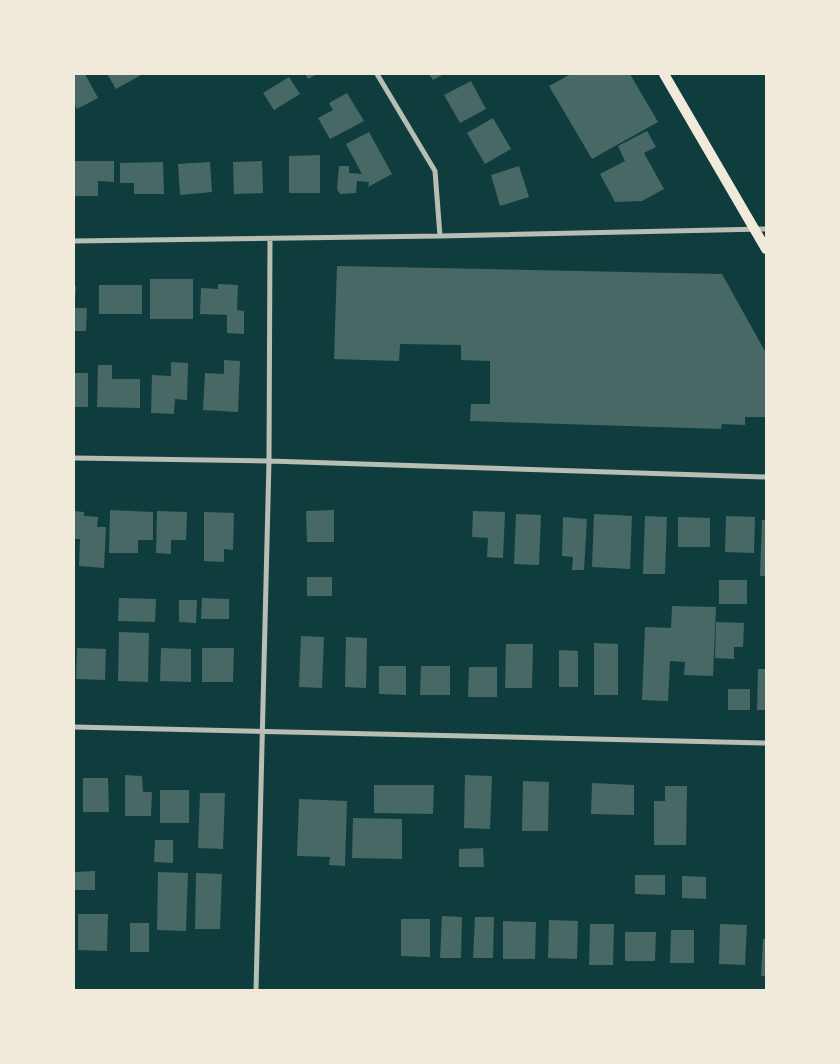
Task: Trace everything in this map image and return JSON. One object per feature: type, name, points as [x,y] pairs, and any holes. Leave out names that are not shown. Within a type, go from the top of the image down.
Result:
[{"type":"main road","points":[[664,74],[766,249]]},
{"type":"street","points":[[377,74],[435,171],[440,236]]},
{"type":"street","points":[[74,241],[766,229]]},
{"type":"street","points":[[256,990],[269,461],[270,239]]},
{"type":"street","points":[[74,458],[269,461],[766,477]]},
{"type":"street","points":[[74,727],[766,743]]},
{"type":"building","points":[[74,74],[85,74],[98,98],[77,109],[74,103]]},
{"type":"building","points":[[107,74],[143,74],[116,89]]},
{"type":"building","points":[[305,74],[317,74],[308,79]]},
{"type":"building","points":[[429,74],[444,74],[433,80]]},
{"type":"building","points":[[571,74],[630,74],[658,122],[592,159],[549,86]]},
{"type":"building","points":[[289,77],[300,94],[274,110],[263,93]]},
{"type":"building","points":[[471,81],[486,109],[460,123],[444,95]]},
{"type":"building","points":[[347,93],[364,121],[330,139],[318,118],[333,110],[329,103]]},
{"type":"building","points":[[493,118],[511,149],[485,164],[467,133]]},
{"type":"building","points":[[647,131],[656,147],[644,153],[664,189],[642,201],[615,202],[600,174],[625,161],[618,146]]},
{"type":"building","points":[[369,132],[392,174],[368,187],[369,182],[357,181],[356,193],[340,194],[337,189],[339,166],[349,166],[349,173],[362,174],[346,144]]},
{"type":"building","points":[[320,155],[320,193],[289,193],[289,156]]},
{"type":"building","points":[[74,161],[114,161],[114,182],[98,181],[98,196],[74,196]]},
{"type":"building","points":[[262,161],[263,193],[234,194],[233,162]]},
{"type":"building","points":[[163,162],[164,194],[134,194],[134,183],[120,183],[120,163]]},
{"type":"building","points":[[210,162],[212,192],[180,195],[178,164]]},
{"type":"building","points":[[519,166],[529,197],[500,206],[491,175]]},
{"type":"building","points":[[337,266],[722,274],[766,353],[766,417],[745,417],[745,425],[722,424],[721,429],[470,421],[471,404],[490,404],[490,361],[461,360],[461,345],[400,344],[399,361],[334,359]]},
{"type":"building","points":[[150,279],[193,279],[193,319],[150,319]]},
{"type":"building","points":[[218,284],[238,285],[237,310],[244,311],[244,334],[227,333],[227,315],[200,314],[201,288],[218,289]]},
{"type":"building","points":[[99,285],[142,285],[142,314],[99,314]]},
{"type":"building","points":[[74,286],[76,286],[75,301],[74,301]]},
{"type":"building","points":[[74,308],[87,308],[86,331],[74,331]]},
{"type":"building","points":[[224,360],[240,361],[238,412],[203,410],[205,373],[224,374]]},
{"type":"building","points":[[171,362],[188,363],[187,400],[175,399],[174,414],[151,413],[152,375],[171,376]]},
{"type":"building","points":[[98,365],[112,365],[112,379],[140,379],[140,408],[97,407]]},
{"type":"building","points":[[74,373],[88,373],[88,407],[74,407]]},
{"type":"building","points":[[110,510],[153,512],[153,540],[138,540],[138,553],[109,553]]},
{"type":"building","points":[[334,510],[334,542],[307,542],[306,511]]},
{"type":"building","points":[[74,511],[84,512],[84,516],[98,517],[97,527],[106,527],[104,568],[79,566],[80,539],[74,539]]},
{"type":"building","points":[[157,511],[187,512],[186,540],[171,540],[171,554],[156,553]]},
{"type":"building","points":[[473,511],[505,512],[503,558],[487,557],[488,538],[472,537]]},
{"type":"building","points":[[204,512],[234,513],[233,550],[224,549],[224,562],[204,561]]},
{"type":"building","points":[[516,514],[541,515],[539,565],[514,564]]},
{"type":"building","points":[[594,514],[632,516],[630,569],[592,567]]},
{"type":"building","points":[[645,516],[667,517],[665,574],[643,574]]},
{"type":"building","points":[[726,516],[755,517],[754,553],[725,552]]},
{"type":"building","points":[[563,517],[587,519],[584,570],[572,570],[573,557],[562,556]]},
{"type":"building","points":[[678,517],[710,518],[710,547],[678,547]]},
{"type":"building","points":[[762,520],[766,520],[766,576],[760,576]]},
{"type":"building","points":[[307,577],[332,577],[332,596],[307,596]]},
{"type":"building","points":[[719,580],[747,580],[747,604],[719,604]]},
{"type":"building","points":[[119,598],[156,599],[155,622],[118,621]]},
{"type":"building","points":[[202,598],[229,599],[229,619],[201,619]]},
{"type":"building","points":[[179,600],[197,600],[196,623],[179,622]]},
{"type":"building","points":[[672,606],[716,607],[713,676],[684,675],[685,662],[670,661],[668,701],[642,700],[645,627],[671,628]]},
{"type":"building","points":[[716,622],[744,623],[743,647],[734,647],[734,659],[715,658]]},
{"type":"building","points":[[119,632],[149,633],[148,682],[118,681]]},
{"type":"building","points":[[301,636],[324,637],[322,688],[299,687]]},
{"type":"building","points":[[346,637],[367,638],[366,688],[345,687]]},
{"type":"building","points":[[594,643],[618,644],[618,695],[594,695]]},
{"type":"building","points":[[506,644],[533,644],[532,688],[505,688]]},
{"type":"building","points":[[77,648],[106,649],[105,680],[76,679]]},
{"type":"building","points":[[161,648],[191,649],[191,682],[160,681]]},
{"type":"building","points":[[202,648],[234,648],[233,682],[202,682]]},
{"type":"building","points":[[559,650],[578,651],[578,687],[559,687]]},
{"type":"building","points":[[379,666],[406,666],[406,695],[379,694]]},
{"type":"building","points":[[421,666],[450,666],[450,695],[420,695]]},
{"type":"building","points":[[469,667],[497,667],[497,697],[468,697]]},
{"type":"building","points":[[758,669],[766,669],[766,710],[757,710]]},
{"type":"building","points":[[728,689],[750,689],[750,710],[728,710]]},
{"type":"building","points":[[125,775],[142,776],[143,792],[152,792],[151,816],[125,816]]},
{"type":"building","points":[[465,775],[492,776],[490,829],[464,828]]},
{"type":"building","points":[[83,778],[108,778],[109,812],[83,812]]},
{"type":"building","points":[[523,781],[549,782],[548,831],[522,831]]},
{"type":"building","points":[[592,783],[634,785],[634,815],[591,814]]},
{"type":"building","points":[[374,785],[434,785],[433,814],[374,813]]},
{"type":"building","points":[[665,786],[687,786],[686,845],[654,845],[654,801],[665,801]]},
{"type":"building","points":[[160,790],[189,790],[189,823],[160,823]]},
{"type":"building","points":[[200,793],[225,793],[223,849],[198,848]]},
{"type":"building","points":[[299,799],[347,801],[345,866],[329,865],[330,857],[297,856]]},
{"type":"building","points":[[353,818],[402,819],[402,859],[352,858]]},
{"type":"building","points":[[155,840],[173,840],[173,863],[154,862]]},
{"type":"building","points":[[483,848],[484,867],[459,867],[459,849]]},
{"type":"building","points":[[95,871],[95,890],[74,890],[74,872]]},
{"type":"building","points":[[158,872],[188,873],[186,931],[157,930]]},
{"type":"building","points":[[196,873],[222,874],[220,929],[195,929]]},
{"type":"building","points":[[635,875],[665,875],[665,895],[635,894]]},
{"type":"building","points":[[682,876],[706,877],[706,899],[682,898]]},
{"type":"building","points":[[78,914],[108,914],[107,951],[78,950]]},
{"type":"building","points":[[442,916],[462,917],[461,958],[440,958]]},
{"type":"building","points":[[475,917],[494,917],[493,958],[473,958]]},
{"type":"building","points":[[401,919],[430,919],[430,957],[401,956]]},
{"type":"building","points":[[549,920],[578,921],[577,959],[548,958]]},
{"type":"building","points":[[503,921],[536,922],[535,959],[503,959]]},
{"type":"building","points":[[130,923],[149,923],[149,952],[130,952]]},
{"type":"building","points":[[590,924],[614,924],[613,965],[589,965]]},
{"type":"building","points":[[720,924],[747,925],[745,965],[719,964]]},
{"type":"building","points":[[671,930],[694,930],[694,963],[670,963]]},
{"type":"building","points":[[625,932],[656,932],[655,961],[625,961]]},
{"type":"building","points":[[763,939],[766,939],[766,976],[761,976]]}]
